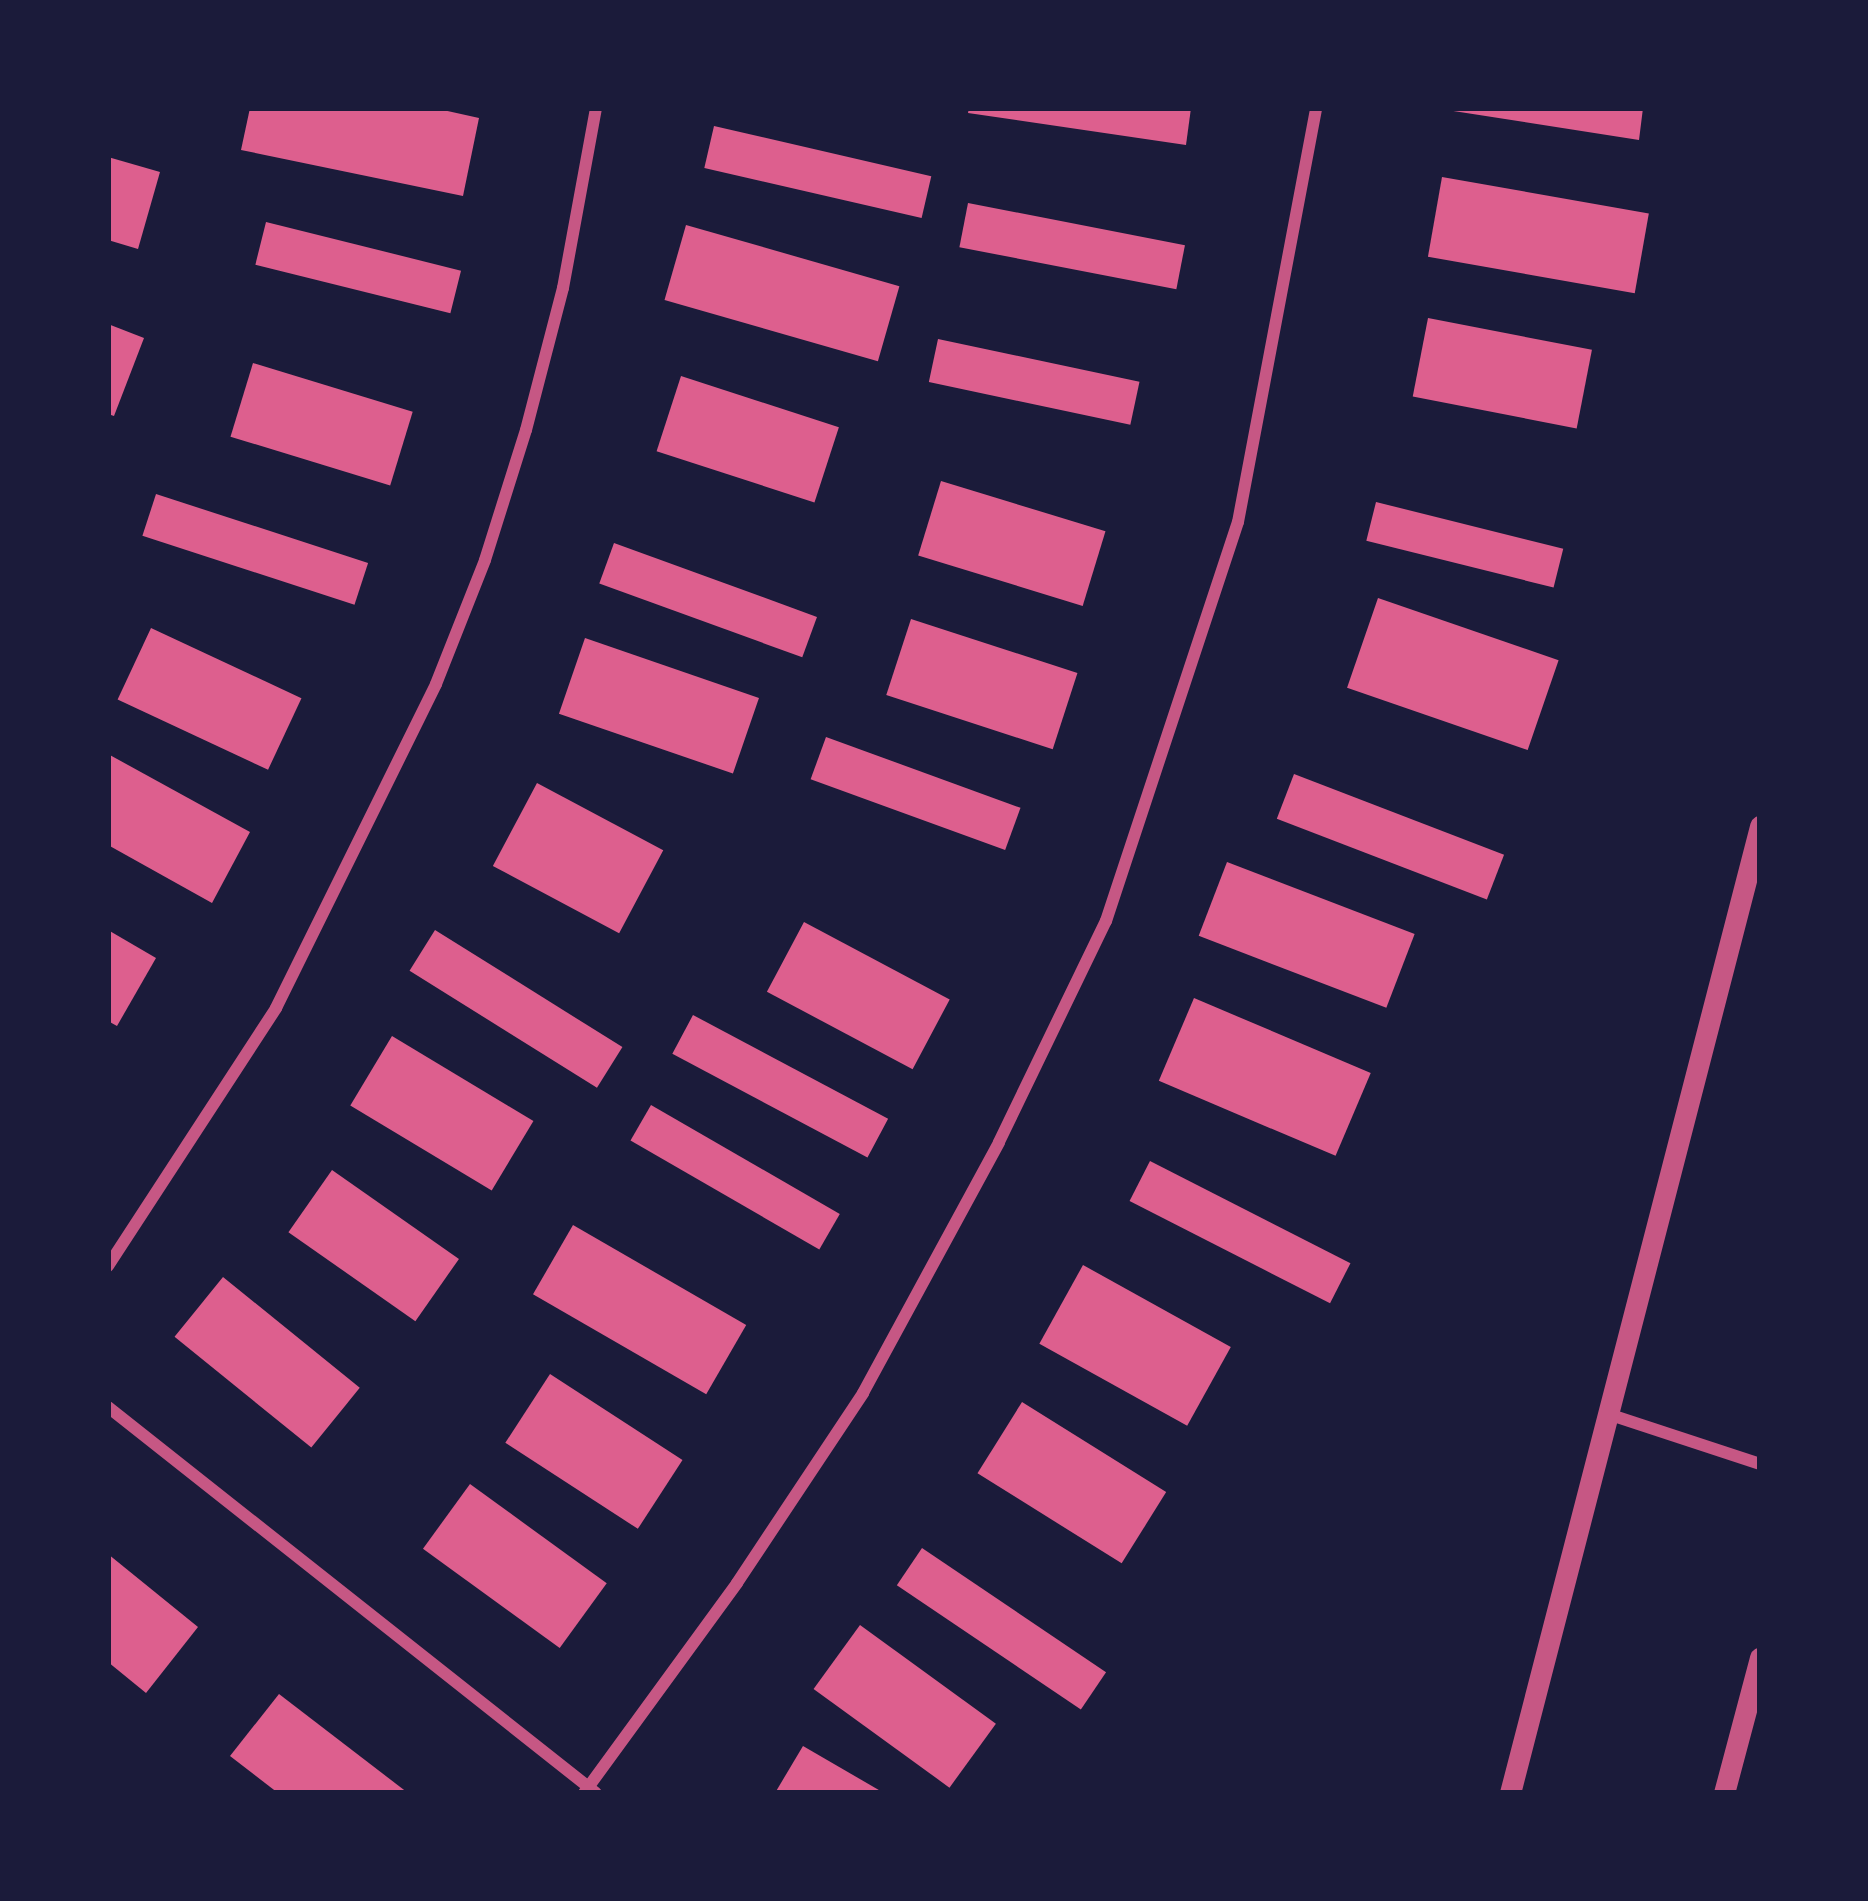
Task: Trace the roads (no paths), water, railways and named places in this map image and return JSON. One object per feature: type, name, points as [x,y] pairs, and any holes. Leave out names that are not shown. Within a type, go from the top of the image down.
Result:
[{"type":"street","points":[[108,1266],[275,1008],[436,684],[485,560],[526,430],[563,288],[596,108]]},
{"type":"street","points":[[108,1407],[590,1791],[863,1393],[999,1142],[1106,921],[1238,522],[1316,108]]},
{"type":"street","points":[[1510,1793],[1760,826]]},
{"type":"street","points":[[1611,1415],[1760,1464]]},
{"type":"street","points":[[1724,1793],[1760,1658]]}]
